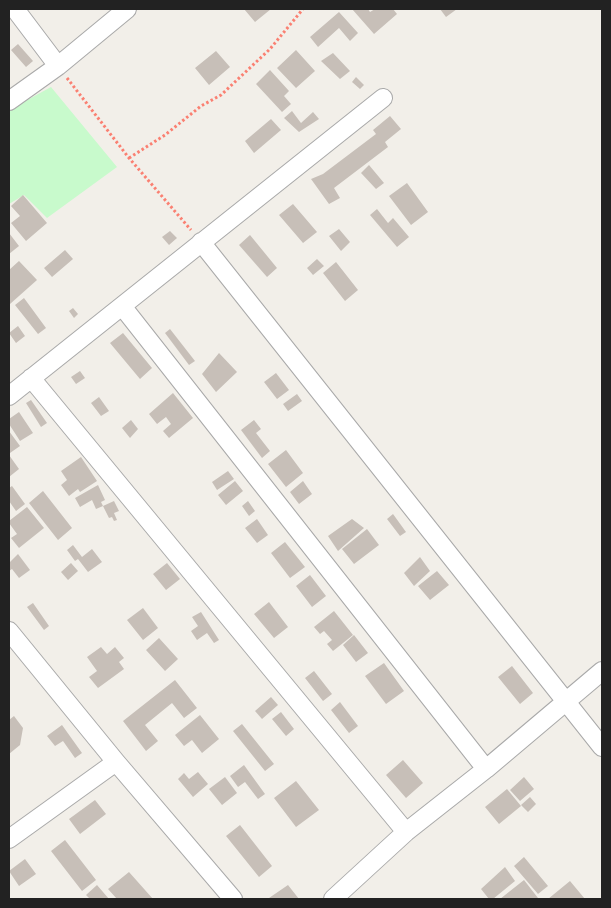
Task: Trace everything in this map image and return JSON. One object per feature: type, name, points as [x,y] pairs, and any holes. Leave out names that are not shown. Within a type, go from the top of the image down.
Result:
[{"type":"street","points":[[15,9],[58,66]]},
{"type":"street","points":[[9,100],[58,66],[127,9]]},
{"type":"street","points":[[9,396],[383,98]]},
{"type":"street","points":[[201,242],[602,747]]},
{"type":"street","points":[[122,306],[486,769]]},
{"type":"street","points":[[31,378],[406,832]]},
{"type":"street","points":[[9,631],[116,762],[233,899]]},
{"type":"street","points":[[333,899],[406,832],[486,769],[602,671]]},
{"type":"street","points":[[9,839],[116,762]]},
{"type":"path","points":[[129,158],[165,135],[201,106],[221,95],[270,49],[303,9]]},
{"type":"path","points":[[58,66],[129,158],[201,242]]},
{"type":"green space","points":[[51,87],[117,167],[47,218],[24,195],[9,204],[9,110]]},
{"type":"building","points":[[244,9],[271,9],[255,22]]},
{"type":"building","points":[[352,9],[368,9],[370,12],[375,9],[393,9],[397,14],[374,34]]},
{"type":"building","points":[[440,9],[457,9],[446,17]]},
{"type":"building","points":[[339,12],[358,33],[350,41],[339,28],[318,47],[310,37]]},
{"type":"building","points":[[18,44],[33,61],[26,67],[11,50]]},
{"type":"building","points":[[296,50],[315,71],[296,88],[277,68]]},
{"type":"building","points":[[216,51],[230,67],[209,85],[195,68]]},
{"type":"building","points":[[333,53],[350,71],[340,79],[321,61]]},
{"type":"building","points":[[270,70],[289,91],[284,96],[291,104],[282,112],[256,84]]},
{"type":"building","points":[[356,77],[364,85],[360,89],[352,82]]},
{"type":"building","points":[[292,111],[301,123],[313,112],[319,119],[299,132],[284,118]]},
{"type":"building","points":[[390,116],[401,129],[385,142],[388,147],[334,188],[340,198],[329,204],[311,179],[323,174],[376,134],[373,130]]},
{"type":"building","points":[[271,119],[281,130],[254,153],[245,141]]},
{"type":"building","points":[[369,165],[384,183],[376,189],[361,173]]},
{"type":"building","points":[[407,183],[428,212],[411,225],[389,196]]},
{"type":"building","points":[[23,195],[47,223],[26,241],[11,223],[20,216],[11,206]]},
{"type":"building","points":[[293,204],[317,232],[303,243],[279,215]]},
{"type":"building","points":[[377,209],[388,223],[393,218],[409,237],[397,247],[370,215]]},
{"type":"building","points":[[339,229],[350,242],[341,251],[329,236]]},
{"type":"building","points":[[170,231],[177,238],[169,245],[162,237]]},
{"type":"building","points":[[9,233],[19,246],[9,254]]},
{"type":"building","points":[[250,235],[277,268],[267,277],[239,245]]},
{"type":"building","points":[[65,250],[73,259],[52,277],[44,268]]},
{"type":"building","points":[[317,259],[324,266],[313,275],[307,268]]},
{"type":"building","points":[[19,261],[37,280],[10,304],[9,270]]},
{"type":"building","points":[[336,262],[358,290],[345,301],[323,273]]},
{"type":"building","points":[[24,298],[46,328],[38,334],[15,305]]},
{"type":"building","points":[[73,308],[78,314],[74,318],[69,311]]},
{"type":"building","points":[[18,326],[25,336],[16,343],[9,333]]},
{"type":"building","points":[[170,329],[195,361],[189,365],[165,333]]},
{"type":"building","points":[[123,333],[152,368],[140,379],[110,343]]},
{"type":"building","points":[[219,353],[237,372],[216,392],[202,374]]},
{"type":"building","points":[[80,371],[85,378],[76,384],[71,377]]},
{"type":"building","points":[[276,373],[289,390],[277,399],[264,382]]},
{"type":"building","points":[[173,393],[193,418],[169,438],[163,431],[171,424],[166,417],[157,424],[149,414]]},
{"type":"building","points":[[297,394],[302,401],[288,411],[283,404]]},
{"type":"building","points":[[99,397],[109,411],[101,416],[91,403]]},
{"type":"building","points":[[31,400],[47,423],[41,427],[26,403]]},
{"type":"building","points":[[19,412],[33,433],[20,441],[9,424],[9,419]]},
{"type":"building","points":[[131,420],[138,429],[130,438],[122,428]]},
{"type":"building","points":[[254,420],[261,429],[256,433],[270,451],[262,458],[241,430]]},
{"type":"building","points":[[9,431],[20,446],[10,453],[9,451]]},
{"type":"building","points":[[286,450],[303,473],[286,487],[268,464]]},
{"type":"building","points":[[9,455],[19,469],[9,477]]},
{"type":"building","points":[[81,457],[97,481],[80,492],[78,489],[69,496],[61,485],[67,480],[61,471]]},
{"type":"building","points":[[228,471],[234,479],[217,490],[212,482]]},
{"type":"building","points":[[235,481],[243,491],[226,505],[218,495]]},
{"type":"building","points":[[303,481],[312,494],[299,504],[290,492]]},
{"type":"building","points":[[98,485],[105,500],[101,502],[103,506],[96,509],[92,500],[80,507],[75,498]]},
{"type":"building","points":[[12,486],[25,504],[16,511],[9,501],[9,488]]},
{"type":"building","points":[[43,491],[72,528],[58,540],[29,503]]},
{"type":"building","points":[[114,501],[119,511],[114,513],[117,520],[114,521],[112,517],[109,518],[103,506]]},
{"type":"building","points":[[248,501],[255,511],[249,516],[242,506]]},
{"type":"building","points":[[27,507],[44,528],[19,548],[11,538],[17,534],[9,521]]},
{"type":"building","points":[[393,514],[406,532],[400,536],[387,519]]},
{"type":"building","points":[[257,519],[268,535],[257,543],[245,528]]},
{"type":"building","points":[[352,519],[364,528],[338,551],[328,536]]},
{"type":"building","points":[[367,529],[379,545],[354,564],[342,549]]},
{"type":"building","points":[[285,542],[305,567],[290,578],[271,553]]},
{"type":"building","points":[[73,545],[82,557],[92,549],[102,562],[88,572],[78,559],[75,561],[67,550]]},
{"type":"building","points":[[18,554],[30,570],[19,578],[12,569],[9,571],[9,560],[10,562]]},
{"type":"building","points":[[420,557],[430,571],[414,586],[404,573]]},
{"type":"building","points":[[71,563],[78,571],[68,580],[61,572]]},
{"type":"building","points":[[167,563],[180,579],[166,590],[153,574]]},
{"type":"building","points":[[437,571],[449,585],[430,600],[418,586]]},
{"type":"building","points":[[310,575],[326,596],[312,607],[296,586]]},
{"type":"building","points":[[269,602],[288,627],[274,638],[254,614]]},
{"type":"building","points":[[33,603],[49,626],[44,630],[27,607]]},
{"type":"building","points":[[143,608],[158,628],[143,640],[127,620]]},
{"type":"building","points":[[334,611],[353,635],[333,651],[327,644],[332,640],[324,631],[320,634],[314,627]]},
{"type":"building","points":[[201,612],[219,640],[214,643],[207,633],[197,640],[191,631],[198,626],[192,617]]},
{"type":"building","points":[[354,635],[368,653],[356,662],[343,645]]},
{"type":"building","points":[[159,638],[178,659],[165,671],[146,650]]},
{"type":"building","points":[[101,647],[107,654],[115,647],[124,658],[119,662],[124,669],[98,688],[89,677],[97,671],[87,657]]},
{"type":"building","points":[[384,663],[404,691],[386,704],[365,676]]},
{"type":"building","points":[[512,666],[533,693],[520,704],[498,677]]},
{"type":"building","points":[[314,671],[332,694],[323,701],[305,678]]},
{"type":"building","points":[[175,680],[197,708],[184,718],[172,703],[145,725],[158,741],[146,751],[123,721]]},
{"type":"building","points":[[271,697],[278,705],[262,719],[255,711]]},
{"type":"building","points":[[340,702],[358,726],[349,733],[331,710]]},
{"type":"building","points":[[281,712],[294,729],[286,736],[272,719]]},
{"type":"building","points":[[200,715],[219,739],[202,753],[192,740],[184,746],[175,735]]},
{"type":"building","points":[[14,716],[23,728],[20,745],[9,754],[9,720]]},
{"type":"building","points":[[242,724],[274,764],[265,771],[233,731]]},
{"type":"building","points":[[62,725],[82,753],[75,758],[63,741],[55,746],[47,736]]},
{"type":"building","points":[[403,760],[423,783],[406,798],[386,775]]},
{"type":"building","points":[[244,765],[265,794],[258,799],[245,782],[238,787],[230,776]]},
{"type":"building","points":[[198,772],[208,784],[193,797],[178,779],[184,773],[189,779]]},
{"type":"building","points":[[225,777],[237,793],[222,805],[209,789]]},
{"type":"building","points":[[524,777],[534,789],[520,801],[510,790]]},
{"type":"building","points":[[296,781],[319,810],[296,827],[274,798]]},
{"type":"building","points":[[507,789],[521,806],[499,824],[485,807]]},
{"type":"building","points":[[530,797],[536,804],[528,812],[521,805]]},
{"type":"building","points":[[95,800],[106,814],[80,834],[69,819]]},
{"type":"building","points":[[240,825],[272,866],[259,877],[226,836]]},
{"type":"building","points":[[65,840],[96,880],[82,891],[51,851]]},
{"type":"building","points":[[524,857],[548,886],[538,894],[514,866]]},
{"type":"building","points":[[25,859],[36,874],[19,886],[9,871]]},
{"type":"building","points":[[505,867],[515,881],[493,899],[489,899],[481,889]]},
{"type":"building","points":[[129,872],[153,899],[117,899],[108,889]]},
{"type":"building","points":[[524,880],[537,899],[500,899]]},
{"type":"building","points":[[570,881],[585,899],[548,899]]},
{"type":"building","points":[[97,885],[109,899],[90,899],[86,895]]},
{"type":"building","points":[[288,885],[299,899],[269,898]]}]
